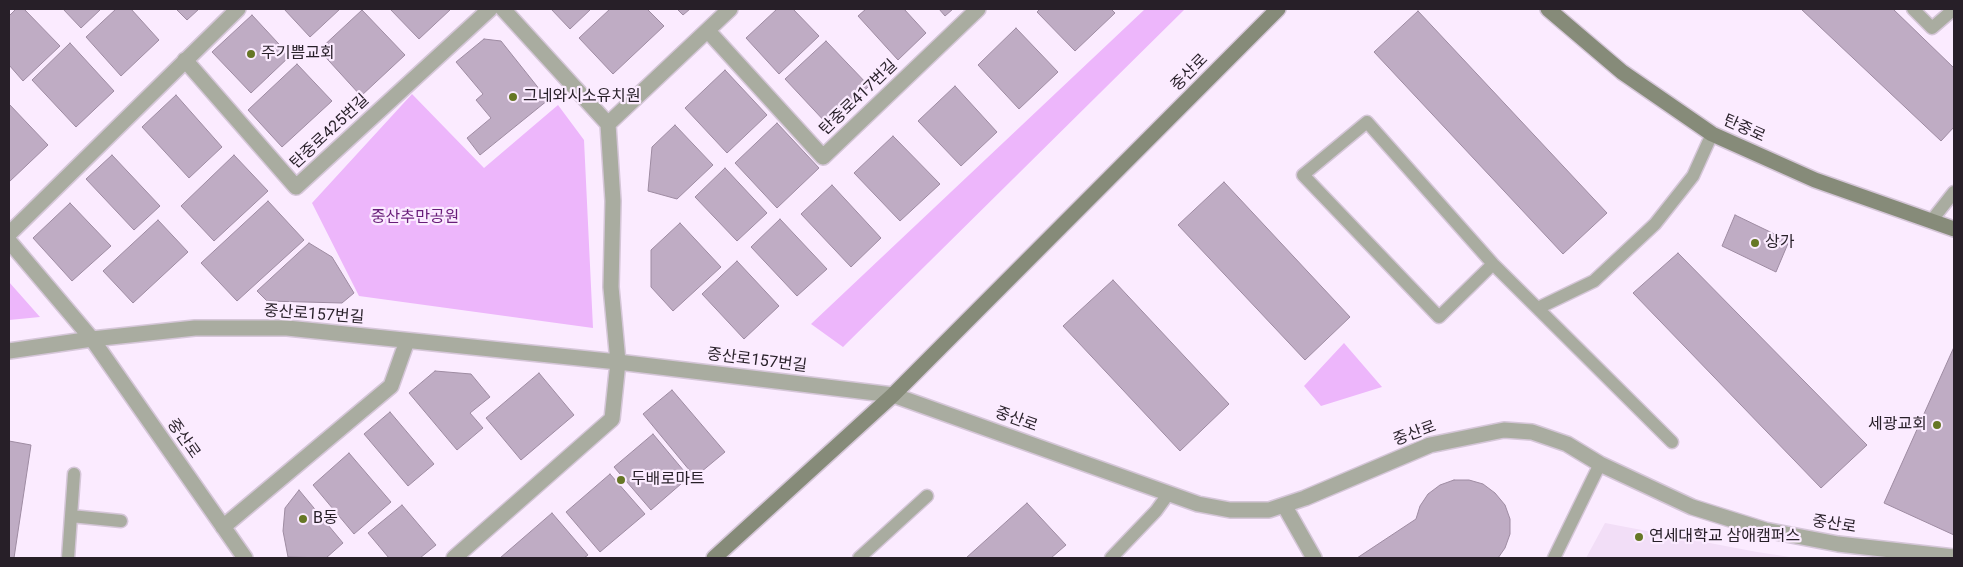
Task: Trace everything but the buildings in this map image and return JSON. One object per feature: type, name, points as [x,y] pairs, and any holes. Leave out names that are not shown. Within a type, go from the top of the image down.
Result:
[{"type":"main road","name":"중산로","points":[[714,558],[893,394],[1278,9]]},
{"type":"main road","name":"탄중로","points":[[1548,9],[1622,72],[1712,134],[1815,180],[1954,229]]},
{"type":"street","points":[[9,234],[238,9]]},
{"type":"street","name":"탄중로425번길","points":[[185,60],[296,187],[490,9]]},
{"type":"street","points":[[454,558],[612,419],[618,362],[612,287],[614,201],[608,124],[503,9]]},
{"type":"street","points":[[608,124],[730,9]]},
{"type":"street","name":"탄중로417번길","points":[[708,31],[823,157],[978,9]]},
{"type":"street","name":"중산로","points":[[9,241],[92,339],[246,558]]},
{"type":"street","name":"중산로157번길","points":[[9,351],[92,339],[195,328],[287,328],[618,362],[893,394]]},
{"type":"street","points":[[223,526],[390,386],[407,340]]},
{"type":"street","name":"중산로","points":[[893,394],[1168,494],[1198,504],[1230,510],[1269,510],[1305,498],[1430,445],[1504,430],[1532,432],[1567,444],[1600,464],[1692,507],[1765,530],[1838,544],[1954,557]]},
{"type":"street","points":[[1284,505],[1314,558]]},
{"type":"lane","points":[[1913,9],[1932,28],[1954,9]]},
{"type":"lane","points":[[1493,264],[1439,317],[1303,175],[1367,122],[1493,264],[1672,442]]},
{"type":"lane","points":[[1538,308],[1594,280],[1655,224],[1693,176],[1712,134]]},
{"type":"lane","points":[[1932,220],[1954,192]]},
{"type":"lane","points":[[1554,558],[1600,464]]},
{"type":"lane","points":[[68,558],[74,474]]},
{"type":"lane","points":[[1111,558],[1156,511],[1168,494]]},
{"type":"lane","points":[[858,558],[927,496]]},
{"type":"lane","points":[[71,516],[121,521]]},
{"type":"shaded area","name":"연세대학교 삼애캠퍼스","points":[[1605,523],[1757,552],[1797,558],[1586,558]]},
{"type":"green space","points":[[1145,9],[1185,9],[843,347],[811,324]]},
{"type":"green space","name":"중산추만공원","points":[[412,94],[484,168],[558,105],[584,140],[593,328],[359,296],[312,203]]},
{"type":"green space","points":[[9,282],[40,317],[9,320]]},
{"type":"green space","points":[[1344,343],[1382,387],[1321,406],[1304,386]]},
{"type":"place","name":"주기쁨교회","points":[[251,54]]},
{"type":"place","name":"그네와시소유치원","points":[[513,97]]},
{"type":"place","name":"상가","points":[[1755,243]]},
{"type":"place","name":"세광교회","points":[[1937,425]]},
{"type":"place","name":"두배로마트","points":[[621,480]]},
{"type":"place","name":"B동","points":[[303,519]]},
{"type":"place","name":"연세대학교 삼애캠퍼스","points":[[1639,537]]}]
